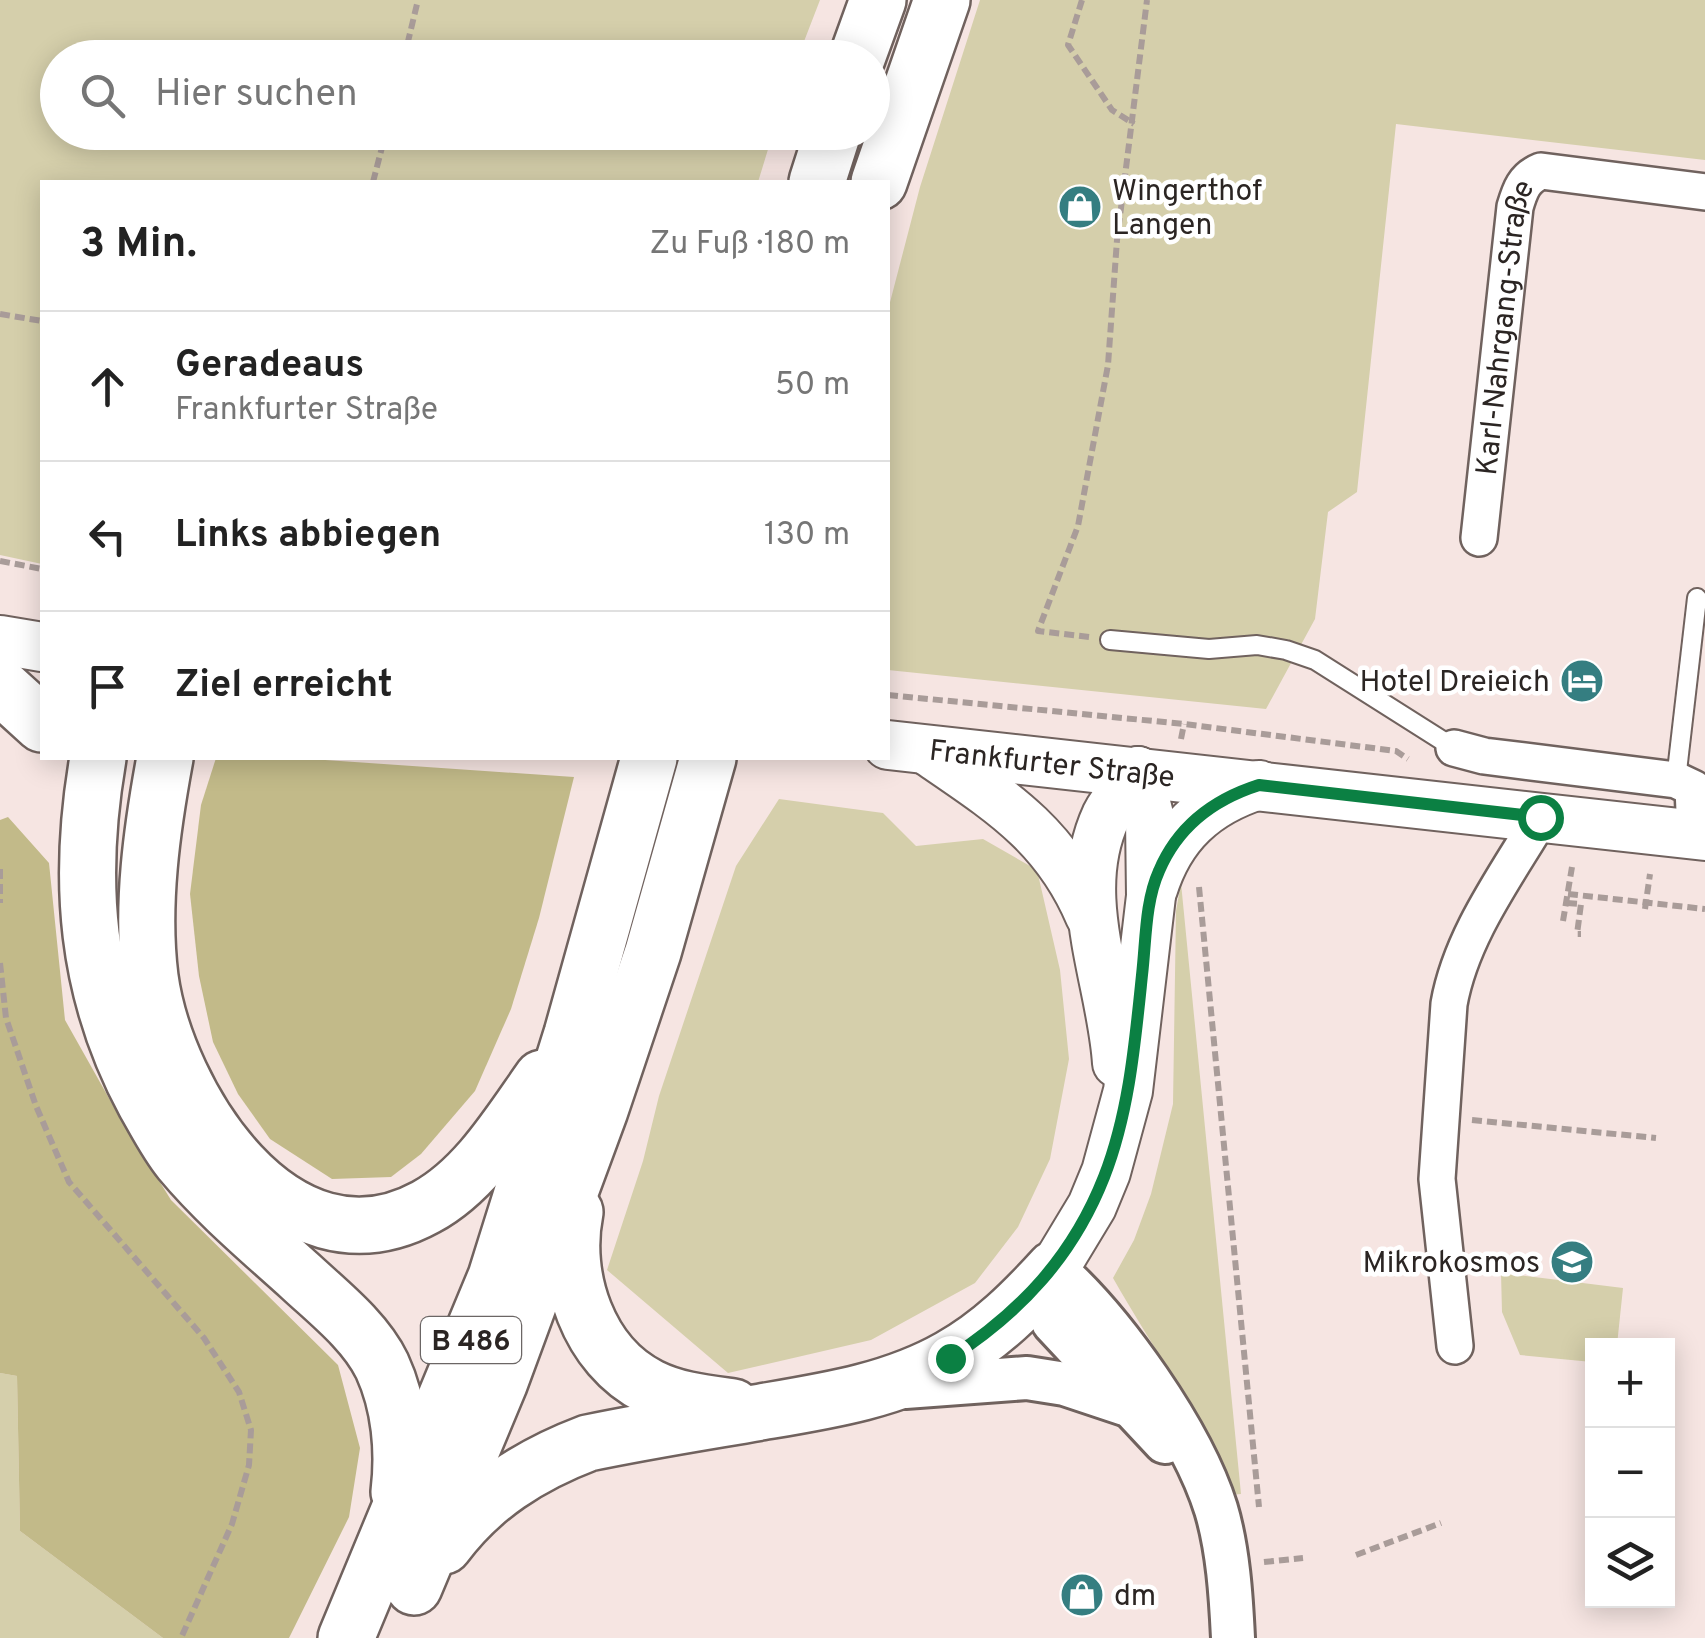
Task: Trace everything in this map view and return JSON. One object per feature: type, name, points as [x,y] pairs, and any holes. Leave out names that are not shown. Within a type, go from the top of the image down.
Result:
[{"type":"main road","points":[[863,40],[878,0]]},
{"type":"main road","points":[[880,180],[942,0]]},
{"type":"main road","points":[[818,180],[827,150]]},
{"type":"main road","points":[[0,640],[40,646]]},
{"type":"main road","points":[[0,686],[40,722]]},
{"type":"main road","name":"Frankfurter Straße","points":[[906,747],[1700,835]]},
{"type":"main road","name":"B 486","points":[[906,747],[1009,807],[1039,834],[1077,886],[1094,925]]},
{"type":"main road","points":[[165,760],[146,930],[160,1018],[172,1062],[201,1110],[232,1155],[260,1187],[280,1202],[303,1213],[343,1223],[380,1223],[427,1207],[503,1134],[572,1034]]},
{"type":"main road","name":"B 486","points":[[383,1638],[414,1587],[462,1522],[491,1494],[558,1454],[620,1436],[865,1392],[908,1378],[989,1333],[1054,1269],[1092,1206],[1128,1090],[1150,896],[1150,819],[1138,771]]},
{"type":"main road","name":"B 486","points":[[1116,1136],[1117,1056],[1094,925],[1092,883],[1098,835],[1108,811],[1138,771]]},
{"type":"main road","name":"B 486","points":[[346,1638],[496,1276],[572,1034],[645,772]]},
{"type":"main road","points":[[86,774],[90,940],[114,1034],[133,1080],[180,1160],[246,1228],[341,1313],[380,1362],[396,1400],[400,1441],[394,1527]]},
{"type":"main road","name":"B 486","points":[[414,1587],[499,1384],[600,1110],[653,952],[703,776]]},
{"type":"main road","name":"B 486","points":[[1150,896],[1158,871],[1180,836],[1206,809],[1228,795],[1259,785]]},
{"type":"main road","points":[[600,1110],[574,1218],[572,1265],[587,1319],[602,1346],[647,1386],[673,1397],[765,1411]]},
{"type":"street","name":"Karl-Nahrgang-Straße","points":[[1478,538],[1515,207],[1529,176],[1541,171],[1705,192]]},
{"type":"street","points":[[1454,748],[1484,756],[1676,780]]},
{"type":"street","name":"Frankfurter Straße","points":[[1676,780],[1693,788],[1700,835]]},
{"type":"street","points":[[1456,1346],[1437,1180],[1454,978],[1465,947],[1540,817]]},
{"type":"street","points":[[1054,1269],[1048,1302],[1053,1322],[1208,1492]]},
{"type":"street","points":[[1054,1269],[1090,1304],[1136,1364],[1194,1458],[1215,1508],[1234,1638]]},
{"type":"street","points":[[865,1392],[1027,1378],[1065,1384],[1128,1406]]},
{"type":"lane","points":[[1676,780],[1696,598]]},
{"type":"lane","points":[[1110,640],[1209,649],[1257,645],[1286,650],[1315,660],[1454,748]]},
{"type":"path","points":[[408,40],[418,0]]},
{"type":"path","points":[[1082,0],[1068,45],[1112,110],[1134,124]]},
{"type":"path","points":[[1110,640],[1038,631],[1078,526],[1108,365],[1117,240],[1147,0]]},
{"type":"path","points":[[374,180],[381,150]]},
{"type":"path","points":[[0,314],[40,321]]},
{"type":"path","points":[[0,561],[40,570]]},
{"type":"path","points":[[890,694],[1184,724],[1396,751],[1409,761]]},
{"type":"path","points":[[1180,836],[1196,858],[1260,1511]]},
{"type":"path","points":[[1563,921],[1572,867]]},
{"type":"path","points":[[0,869],[0,902]]},
{"type":"path","points":[[1646,906],[1650,874]]},
{"type":"path","points":[[1567,898],[1705,909]]},
{"type":"path","points":[[1567,898],[1581,904],[1577,934],[1581,934]]},
{"type":"path","points":[[0,963],[6,1018],[36,1106],[69,1182],[204,1338],[239,1392],[251,1430],[249,1466],[232,1524],[181,1638]]},
{"type":"path","points":[[1441,1117],[1656,1138]]},
{"type":"path","points":[[1356,1556],[1441,1523]]},
{"type":"path","points":[[1263,1550],[1264,1581]]},
{"type":"path","points":[[1263,1562],[1303,1558]]},
{"type":"shaded area","points":[[0,0],[820,0],[805,40],[40,40],[40,150],[768,150],[759,180],[40,180],[40,564],[0,555]]},
{"type":"shaded area","points":[[980,0],[1705,0],[1705,160],[1396,124],[1357,492],[1328,512],[1315,619],[1266,709],[890,670],[890,302],[920,187]]},
{"type":"shaded area","points":[[215,760],[325,760],[574,777],[539,918],[511,1009],[475,1091],[421,1154],[391,1177],[332,1179],[270,1139],[238,1094],[213,1042],[199,976],[190,894],[201,805]]},
{"type":"shaded area","points":[[779,799],[883,813],[916,846],[983,839],[1037,870],[1060,970],[1069,1059],[1050,1159],[1018,1227],[975,1283],[871,1340],[728,1373],[607,1270],[643,1161],[659,1096],[736,866]]},
{"type":"shaded area","points":[[8,817],[49,863],[65,1020],[119,1116],[171,1200],[338,1365],[360,1448],[349,1517],[289,1638],[163,1638],[20,1531],[17,1376],[0,1373],[0,820]]},
{"type":"shaded area","points":[[1181,883],[1241,1494],[1230,1495],[1191,1411],[1113,1278],[1134,1240],[1151,1194],[1173,1104],[1176,911]]},
{"type":"shaded area","points":[[1501,1273],[1623,1288],[1618,1338],[1585,1338],[1585,1361],[1520,1355],[1502,1312]]},
{"type":"shaded area","points":[[0,1373],[17,1376],[20,1531],[163,1638],[0,1638]]},
{"type":"place","name":"Wingerthof Langen","points":[[1080,207]]},
{"type":"place","name":"Hotel Dreieich","points":[[1582,681]]},
{"type":"place","name":"Mikrokosmos","points":[[1572,1262]]},
{"type":"place","name":"dm","points":[[1082,1595]]},
{"type":"route","points":[[950,1358],[989,1333],[1023,1303],[1054,1269],[1092,1206],[1106,1172],[1128,1090],[1150,896],[1168,853],[1206,809],[1228,795],[1259,785],[1540,817]]}]
